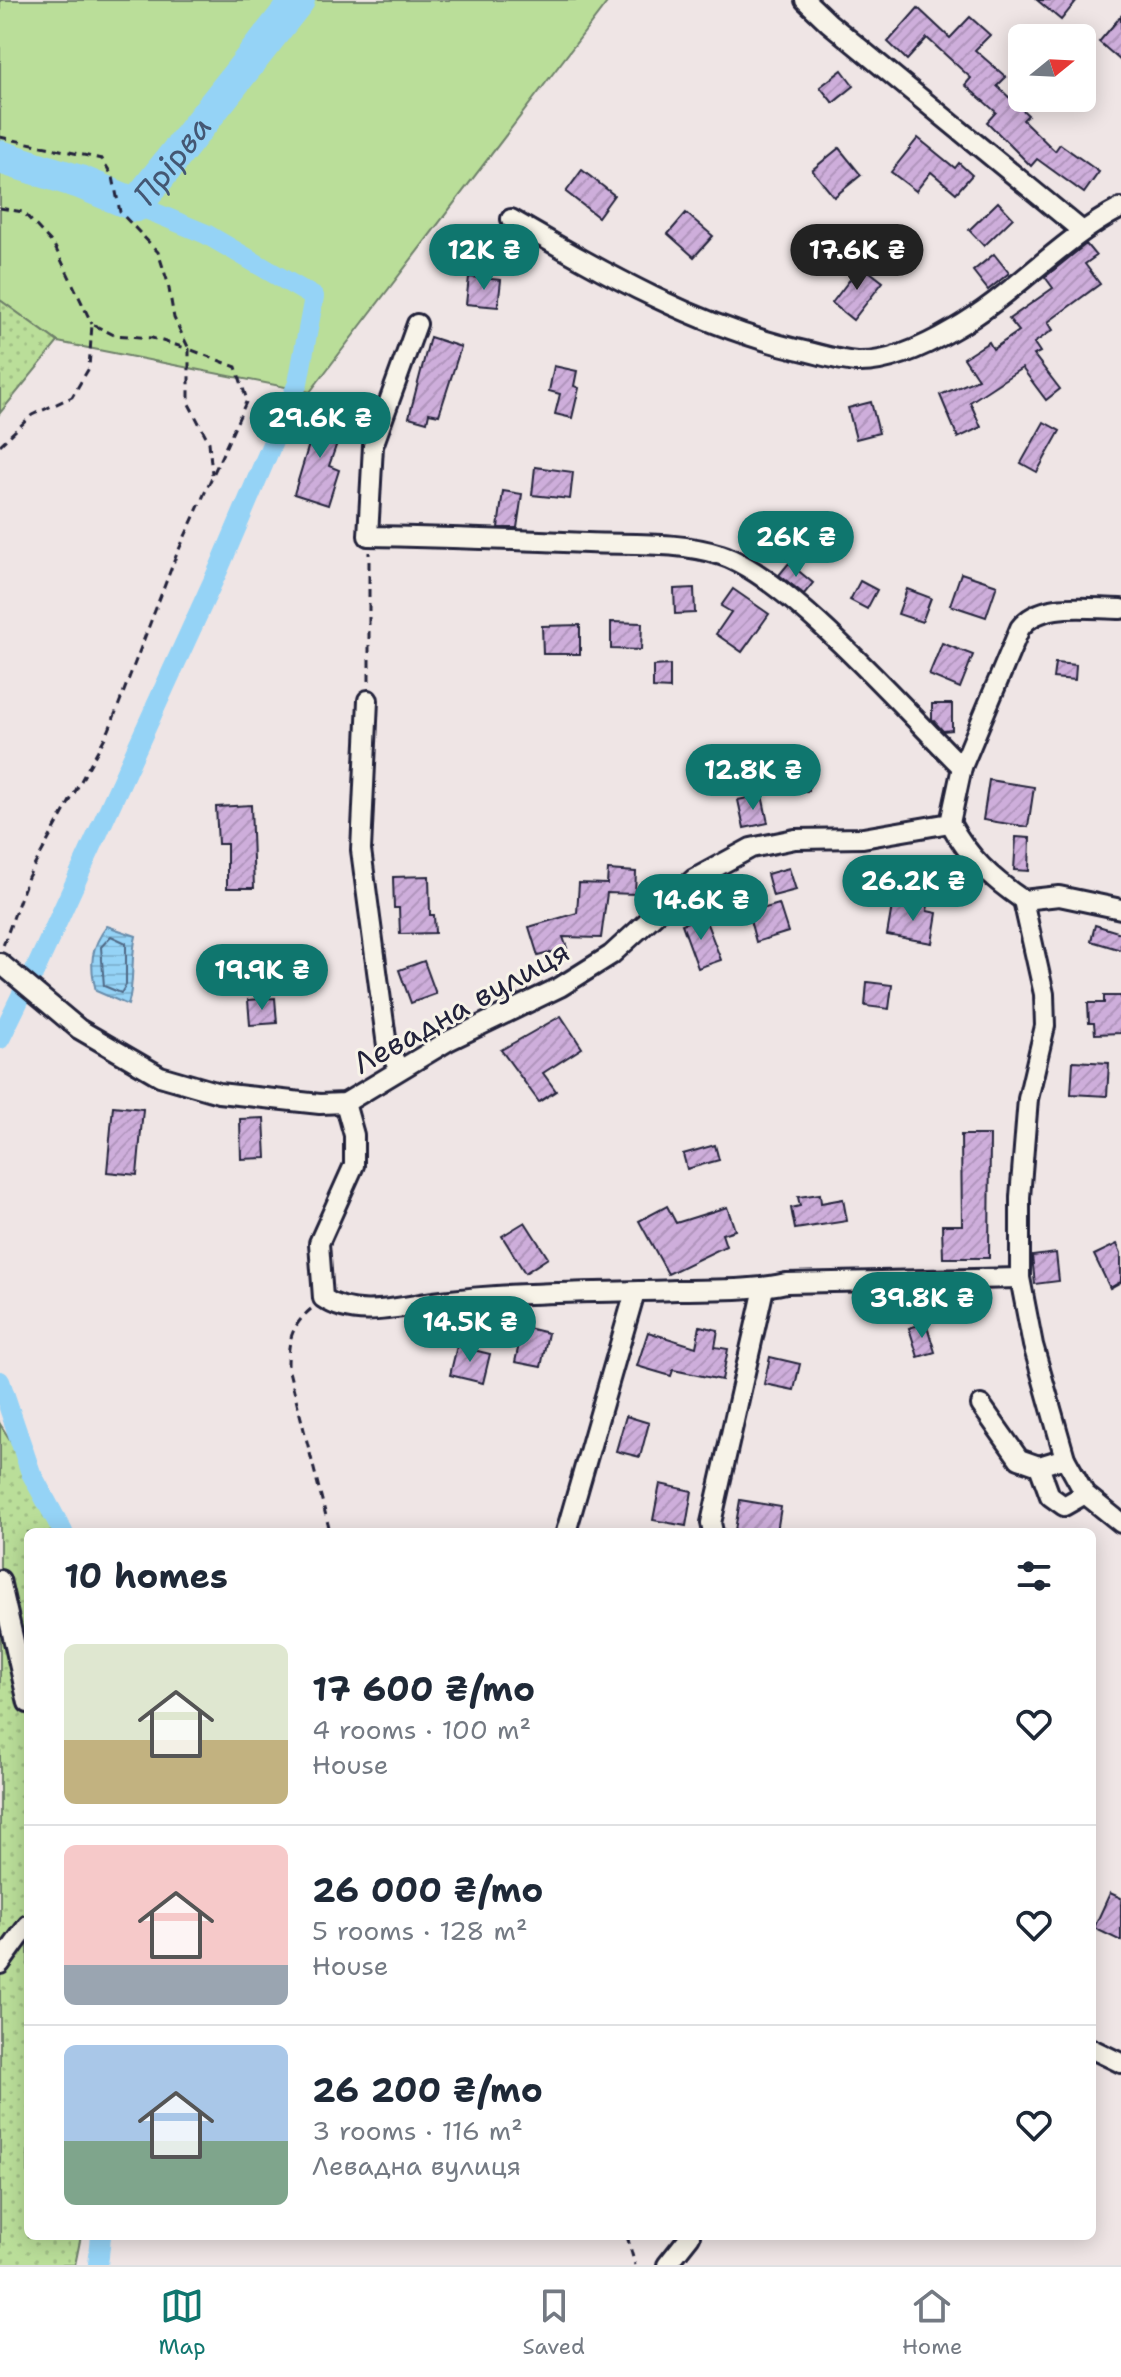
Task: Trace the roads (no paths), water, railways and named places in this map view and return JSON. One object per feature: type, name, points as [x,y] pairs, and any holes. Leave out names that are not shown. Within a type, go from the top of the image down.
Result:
[{"type":"street","points":[[805,0],[1081,230]]},
{"type":"street","points":[[511,219],[624,284],[744,336],[858,362],[890,358],[954,330],[996,301],[1081,230],[1121,208]]},
{"type":"street","points":[[417,324],[373,446],[368,536],[682,546],[723,555],[768,582],[822,628],[962,767]]},
{"type":"street","points":[[1121,609],[1047,610],[1030,615],[1020,628],[962,767],[950,823],[964,849],[985,873],[1023,900],[1059,896],[1121,909]]},
{"type":"street","points":[[368,700],[361,850],[387,1046],[399,1069]]},
{"type":"street","name":"Левадна вулиця","points":[[0,963],[79,1029],[160,1076],[219,1093],[320,1104],[345,1103],[372,1090],[399,1069],[448,1041],[560,987],[611,955],[694,879],[751,848],[795,839],[863,838],[950,823]]},
{"type":"street","points":[[1023,900],[1044,994],[1045,1026],[1028,1099],[1020,1197],[1020,1278],[1036,1358],[1065,1458],[1085,1494],[1121,1523]]},
{"type":"street","points":[[345,1103],[354,1135],[354,1165],[319,1243],[323,1298],[337,1308],[370,1311],[502,1293],[635,1292],[764,1288],[786,1283],[1020,1278]]},
{"type":"street","points":[[712,1528],[764,1288]]},
{"type":"street","points":[[567,1528],[635,1292]]},
{"type":"street","points":[[981,1405],[1019,1459],[1039,1466],[1065,1458]]},
{"type":"street","points":[[1039,1466],[1050,1496],[1064,1506],[1085,1494]]},
{"type":"street","points":[[0,1580],[24,1685]]},
{"type":"street","points":[[0,1964],[24,1931]]},
{"type":"street","points":[[1096,2051],[1121,2063]]},
{"type":"street","points":[[667,2265],[687,2240]]},
{"type":"water","points":[[107,926],[136,936],[128,1005],[96,991],[93,956]]},
{"type":"waterway","name":"Прірва","points":[[0,157],[80,182],[136,205],[298,0]]},
{"type":"waterway","points":[[33,975],[220,566],[298,383],[314,297],[206,234],[136,205]]},
{"type":"waterway","points":[[0,1039],[23,992]]},
{"type":"waterway","points":[[0,1381],[31,1473],[61,1528]]},
{"type":"waterway","points":[[98,2265],[101,2240]]}]
